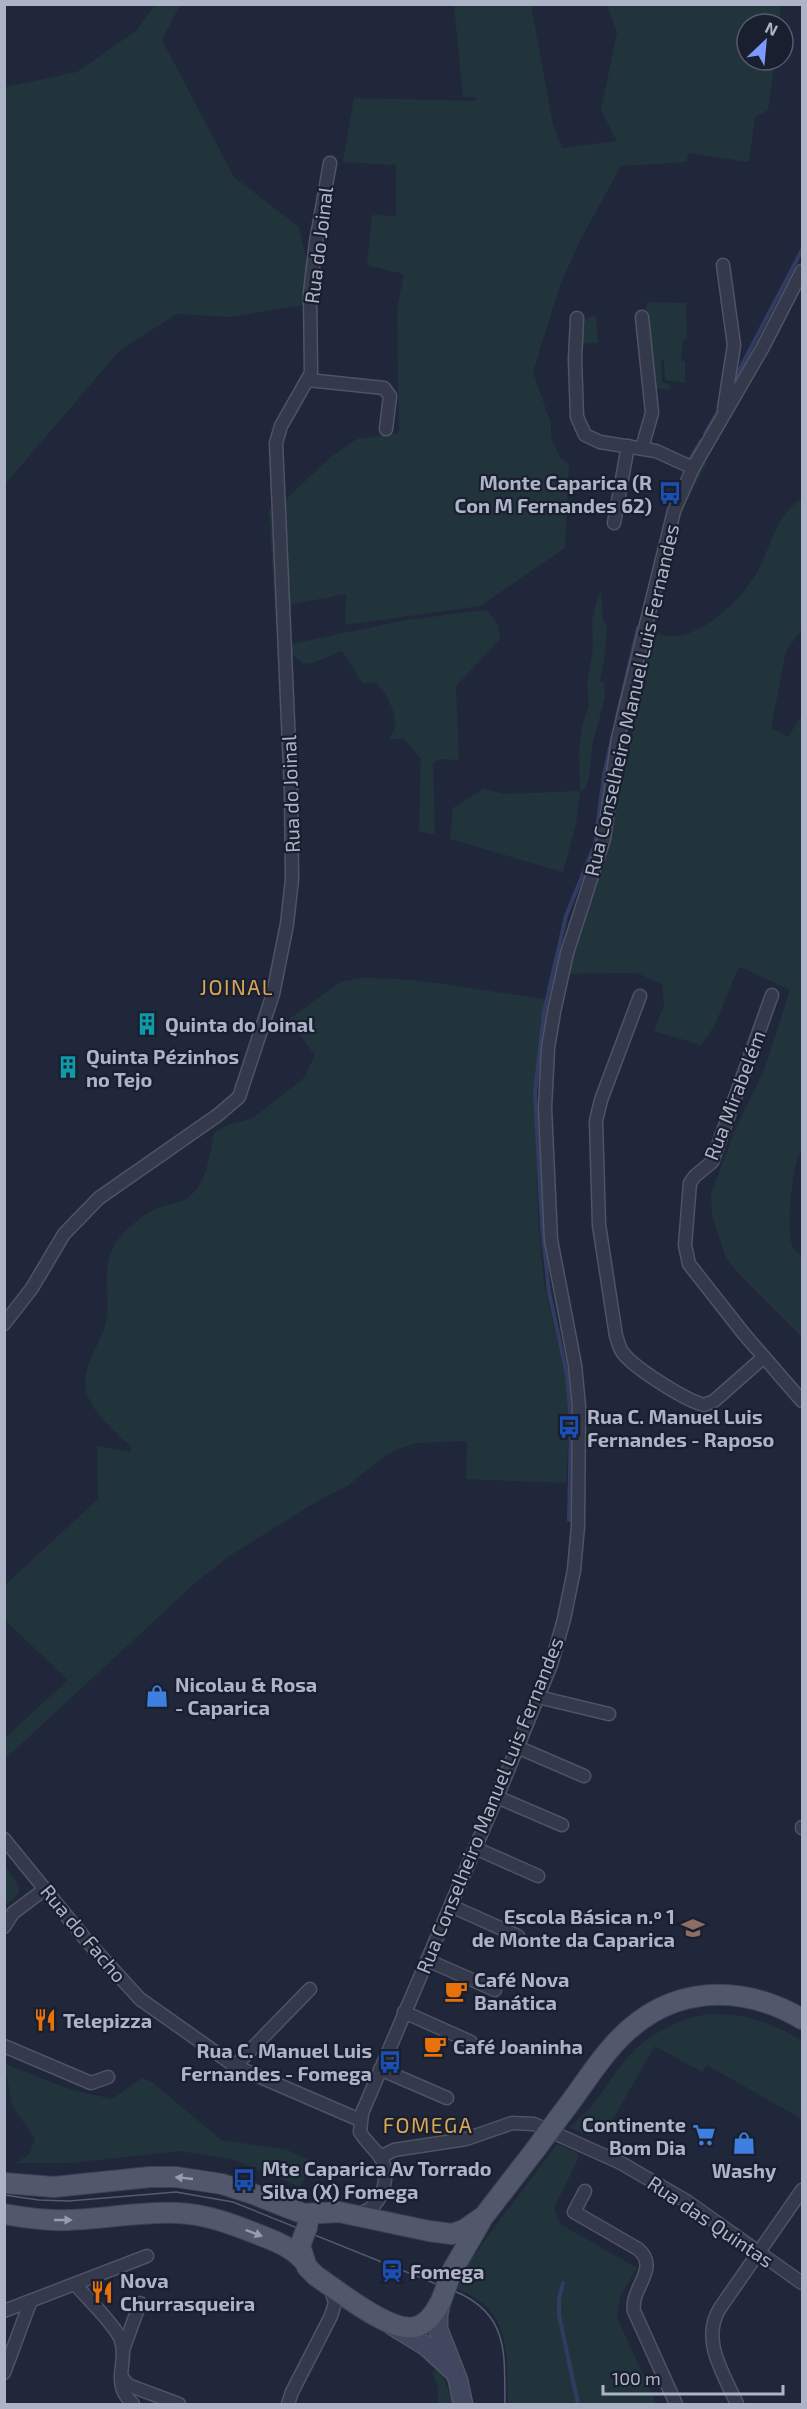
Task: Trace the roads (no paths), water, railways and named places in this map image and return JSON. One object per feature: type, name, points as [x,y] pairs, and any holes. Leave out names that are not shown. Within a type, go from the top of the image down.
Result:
[{"type":"main road","points":[[452,2271],[484,2216],[534,2150],[620,2038],[650,2013],[676,2000],[725,1995],[756,1998],[802,2019]]},
{"type":"main road","points":[[4,2183],[54,2187],[150,2177],[176,2177],[222,2184],[304,2214],[309,2236],[311,2272],[426,2346],[455,2373]]},
{"type":"main road","points":[[4,2214],[37,2220],[69,2220],[180,2213],[209,2217],[294,2250],[339,2212],[452,2234],[464,2230],[484,2216]]},
{"type":"main road","points":[[389,2323],[409,2328],[423,2324],[435,2313],[441,2301],[454,2261],[448,2245],[429,2231]]},
{"type":"main road","points":[[441,2301],[438,2329],[462,2390],[464,2404]]},
{"type":"street","name":"Rua do Joinal","points":[[4,1324],[32,1288],[64,1234],[99,1198],[218,1115],[238,1098],[273,994],[287,924],[292,879],[291,792],[276,443],[281,426],[311,373],[310,293],[315,242],[330,163]]},
{"type":"street","points":[[723,265],[734,345],[724,415]]},
{"type":"street","name":"Rua Conselheiro Manuel Luis Fernandes","points":[[360,2120],[518,1747],[551,1665],[564,1619],[574,1570],[579,1503],[578,1385],[551,1240],[545,1108],[548,1048],[560,980],[604,839],[618,738],[674,511],[693,468],[763,347],[802,271]]},
{"type":"street","points":[[642,317],[652,413],[642,448]]},
{"type":"street","points":[[577,318],[575,359],[577,417],[585,435],[594,440],[642,448],[670,456],[693,468]]},
{"type":"street","points":[[308,380],[384,388],[390,396],[386,429]]},
{"type":"street","points":[[614,523],[628,446]]},
{"type":"street","name":"Rua Mirabelém","points":[[772,994],[712,1162],[690,1183],[685,1245],[687,1258],[693,1269],[802,1401]]},
{"type":"street","points":[[640,996],[601,1100],[596,1121],[599,1225],[616,1336],[621,1351],[631,1362],[682,1396],[704,1405],[714,1401],[764,1357]]},
{"type":"street","points":[[538,1697],[609,1714]]},
{"type":"street","points":[[518,1747],[584,1776]]},
{"type":"street","points":[[497,1797],[562,1825]]},
{"type":"street","name":"Rua do Facho","points":[[4,1839],[87,1941],[140,1999],[235,2066],[360,2120]]},
{"type":"street","points":[[475,1848],[538,1876]]},
{"type":"street","points":[[4,1927],[13,1913],[45,1889]]},
{"type":"street","points":[[451,1906],[518,1936]]},
{"type":"street","points":[[427,1960],[495,1990]]},
{"type":"street","points":[[235,2066],[310,1989]]},
{"type":"street","points":[[404,2012],[471,2042]]},
{"type":"street","points":[[4,2046],[91,2084],[108,2077]]},
{"type":"street","points":[[380,2069],[447,2098]]},
{"type":"street","points":[[360,2120],[360,2132],[380,2157],[386,2173],[382,2206],[384,2212],[388,2219],[398,2224]]},
{"type":"street","name":"Rua das Quintas","points":[[380,2157],[394,2150],[466,2139],[512,2123],[534,2124],[587,2146],[657,2183],[688,2202],[802,2283]]},
{"type":"street","points":[[354,2215],[372,2206],[383,2189]]},
{"type":"street","points":[[737,2404],[713,2347],[712,2326],[720,2308],[802,2190]]},
{"type":"street","points":[[585,2191],[574,2212],[644,2253],[648,2267],[635,2295],[634,2311],[676,2404]]},
{"type":"street","points":[[4,2311],[30,2303],[147,2256]]},
{"type":"street","points":[[75,2284],[121,2341],[121,2390],[133,2404]]},
{"type":"street","points":[[288,2404],[331,2316],[334,2303],[329,2284]]},
{"type":"street","points":[[331,2316],[345,2305],[357,2302]]},
{"type":"street","points":[[4,2373],[18,2341],[30,2303]]},
{"type":"street","points":[[122,2352],[140,2303]]},
{"type":"street","points":[[121,2376],[128,2385],[179,2404]]},
{"type":"waterway","points":[[733,382],[802,250]]},
{"type":"waterway","points":[[705,434],[719,410]]},
{"type":"waterway","points":[[689,461],[701,441]]},
{"type":"waterway","points":[[617,717],[638,628]]},
{"type":"waterway","points":[[569,1520],[571,1422],[567,1375],[549,1292],[542,1226],[535,1093],[544,1012],[566,916],[595,844],[604,775],[612,739]]},
{"type":"waterway","points":[[563,2283],[559,2299],[559,2315],[578,2404]]},
{"type":"tram line","points":[[4,2195],[69,2201],[176,2192],[233,2202],[461,2294],[477,2304],[496,2327],[504,2355],[505,2404]]},
{"type":"place","name":"Monte Caparica (R Con M Fernandes 62)","points":[[670,493]]},
{"type":"place","name":"Quinta do Joinal","points":[[147,1024]]},
{"type":"place","name":"Quinta Pézinhos no Tejo","points":[[68,1067]]},
{"type":"place","name":"Rua C. Manuel Luis Fernandes - Raposo","points":[[569,1427]]},
{"type":"place","name":"Nicolau & Rosa - Caparica","points":[[157,1696]]},
{"type":"place","name":"Escola Básica n.º 1 de Monte da Caparica","points":[[693,1928]]},
{"type":"place","name":"Café Nova Banática","points":[[456,1991]]},
{"type":"place","name":"Telepizza","points":[[45,2020]]},
{"type":"place","name":"Café Joaninha","points":[[435,2046]]},
{"type":"place","name":"Rua C. Manuel Luis Fernandes - Fomega","points":[[390,2062]]},
{"type":"place","name":"Continente Bom Dia","points":[[704,2135]]},
{"type":"place","name":"Washy","points":[[744,2143]]},
{"type":"place","name":"Mte Caparica Av Torrado Silva (X) Fomega","points":[[244,2180]]},
{"type":"place","name":"Fomega","points":[[392,2271]]},
{"type":"place","name":"Nova Churrasqueira","points":[[102,2292]]},
{"type":"district","name":"JOINAL","points":[[237,986]]},
{"type":"district","name":"FOMEGA","points":[[428,2124]]}]
